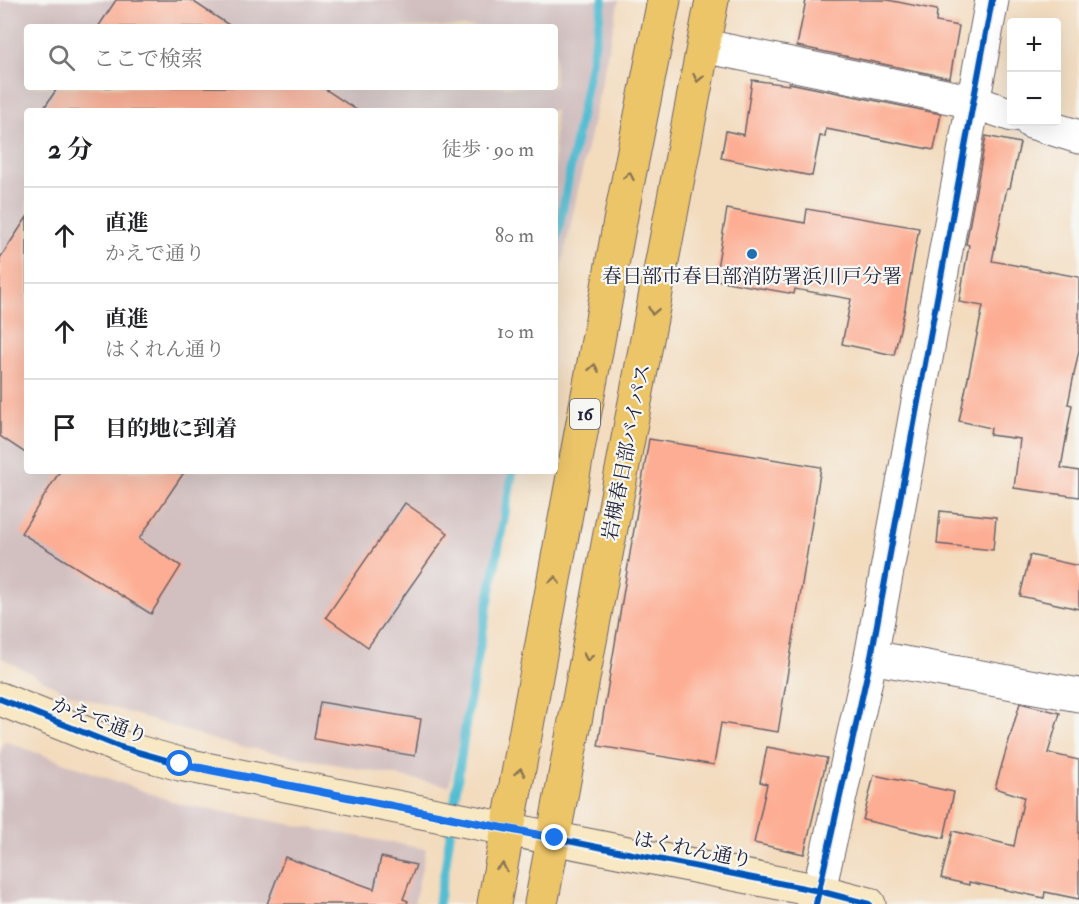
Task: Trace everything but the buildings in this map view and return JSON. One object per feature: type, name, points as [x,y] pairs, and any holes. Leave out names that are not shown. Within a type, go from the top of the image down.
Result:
[{"type":"highway","name":"16","points":[[494,904],[621,216],[664,0]]},
{"type":"highway","name":"岩槻春日部バイパス","points":[[541,904],[712,0]]},
{"type":"street","points":[[818,897],[871,657],[993,0]]},
{"type":"street","points":[[704,46],[974,102],[1007,114]]},
{"type":"street","points":[[1044,126],[1079,137]]},
{"type":"street","points":[[871,657],[1079,695]]},
{"type":"street","name":"かえで通り","points":[[0,699],[120,747],[180,764],[509,830]]},
{"type":"street","name":"はくれん通り","points":[[509,830],[555,838],[818,897],[869,904]]},
{"type":"shaded area","points":[[0,0],[619,0],[558,282],[558,108],[24,108],[24,474],[516,474],[449,786],[224,743],[67,693],[0,657]]},
{"type":"shaded area","points":[[4,741],[180,804],[426,849],[414,904],[0,904],[0,753]]},
{"type":"waterway","points":[[558,232],[603,0]]},
{"type":"waterway","points":[[438,904],[467,715],[512,474]]},
{"type":"cycle path","points":[[816,904],[871,657],[992,0]]},
{"type":"cycle path","points":[[0,699],[120,747],[180,764],[819,891],[869,904]]},
{"type":"place","name":"春日部市春日部消防署浜川戸分署","points":[[752,254]]},
{"type":"route","points":[[180,764],[555,838]]}]
